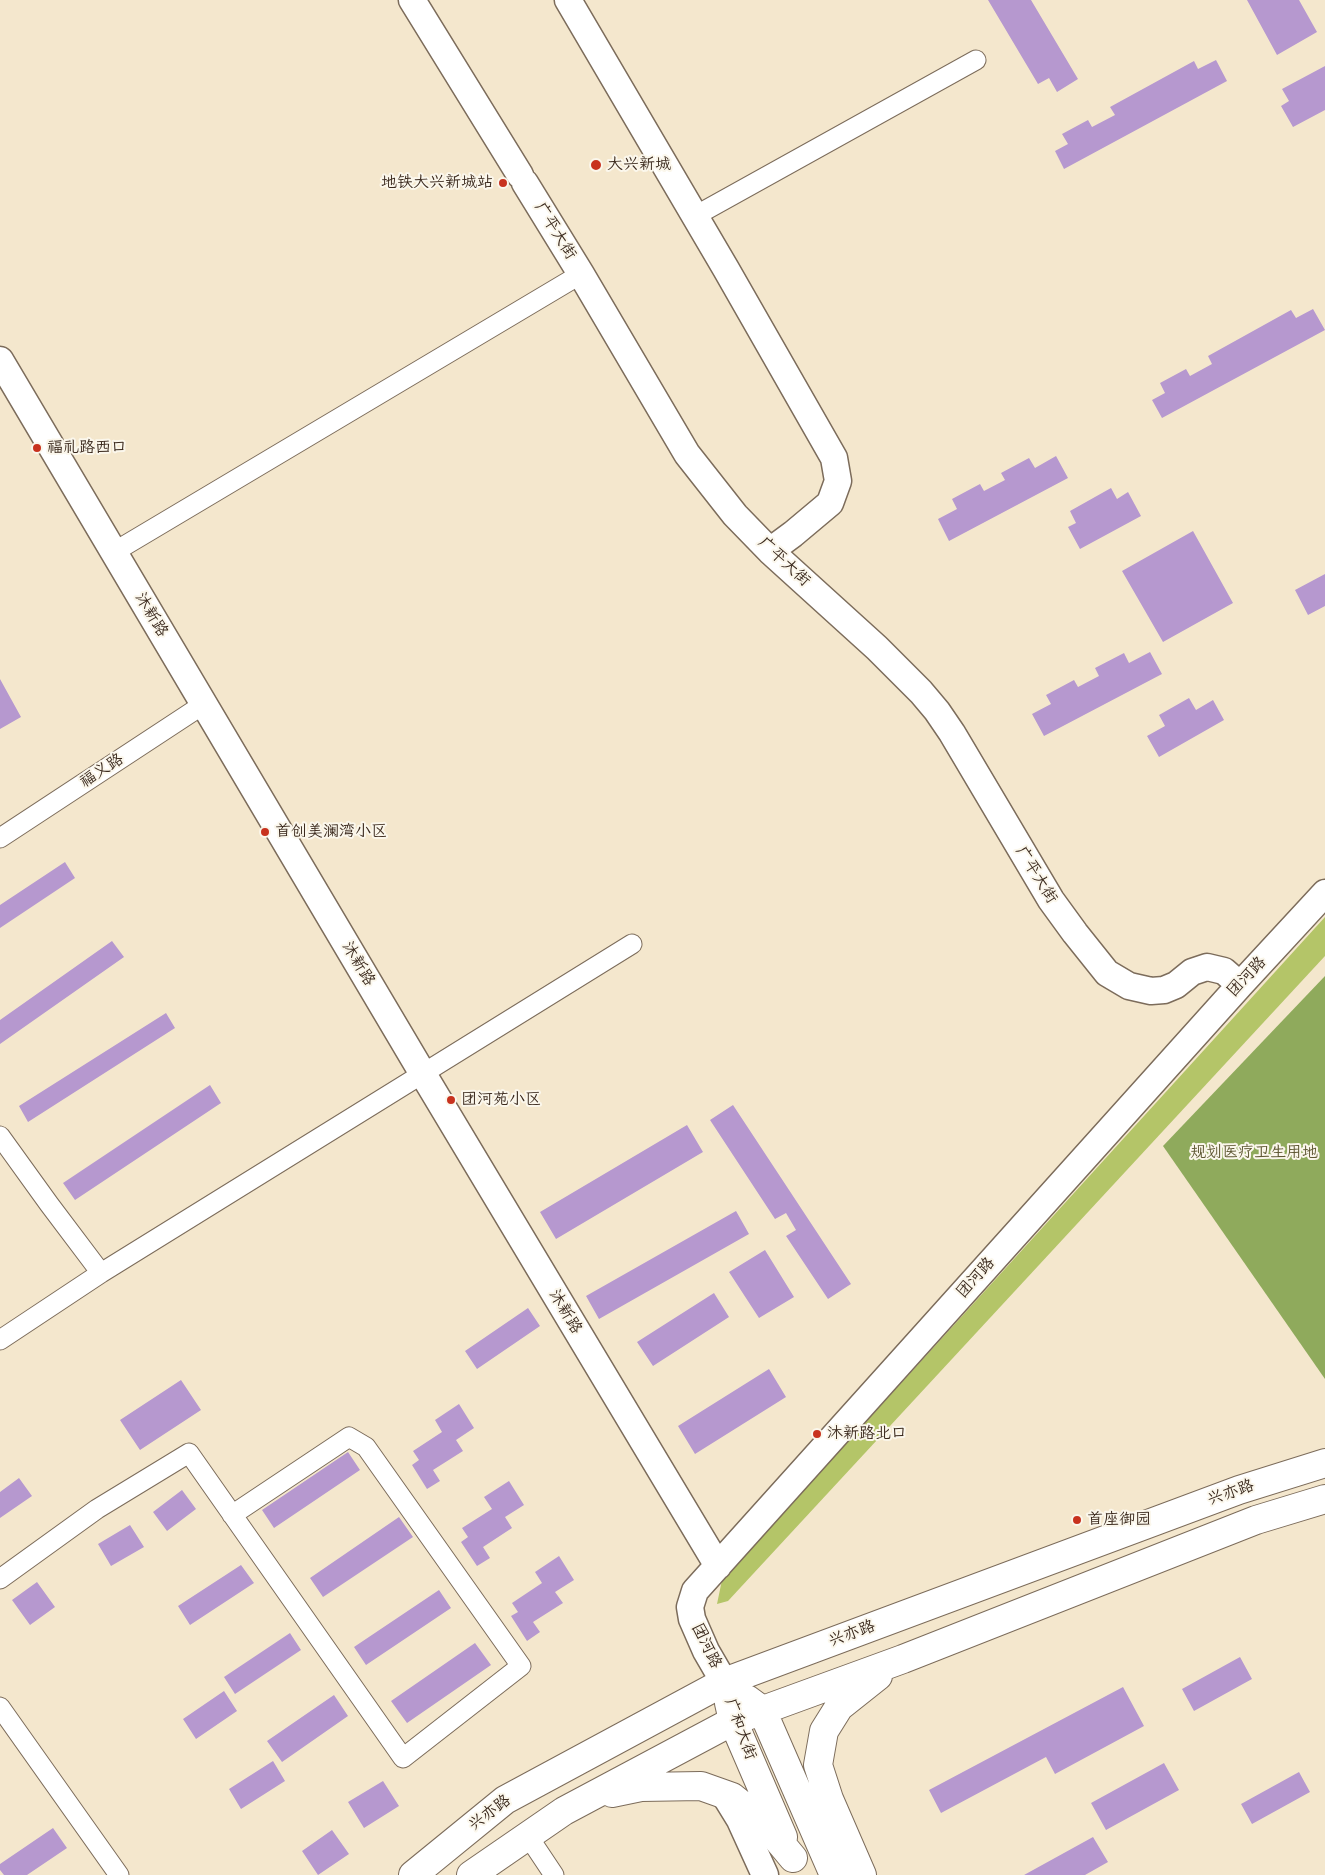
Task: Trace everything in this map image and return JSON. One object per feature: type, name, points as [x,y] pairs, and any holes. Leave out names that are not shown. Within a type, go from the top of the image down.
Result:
[{"type":"main road","name":"兴亦路","points":[[413,1875],[505,1800],[724,1682],[1238,1490],[1325,1463]]},
{"type":"main road","name":"兴亦路","points":[[471,1875],[564,1811],[733,1721],[903,1659],[1256,1520],[1325,1499]]},
{"type":"main road","points":[[862,1875],[828,1799],[818,1765],[824,1731],[839,1707],[871,1680],[903,1659]]},
{"type":"main road","name":"广和大街","points":[[724,1682],[762,1710],[834,1875]]},
{"type":"main road","name":"广和大街","points":[[724,1682],[733,1721],[796,1867]]},
{"type":"main road","points":[[586,1799],[640,1787],[701,1786],[732,1797],[763,1822],[796,1867]]},
{"type":"street","name":"广平大街","points":[[412,0],[581,274],[686,454],[735,515],[770,551],[877,648],[921,692],[937,711],[1051,900],[1107,973],[1129,986],[1150,991],[1164,990],[1176,985],[1192,972],[1207,966],[1224,971],[1240,985]]},
{"type":"street","points":[[568,0],[834,458],[838,481],[830,503],[770,551]]},
{"type":"street","points":[[695,216],[976,60]]},
{"type":"street","points":[[114,552],[581,274]]},
{"type":"street","name":"沐新路","points":[[0,360],[423,1074],[718,1566]]},
{"type":"street","name":"福义路","points":[[0,838],[204,704]]},
{"type":"street","name":"团河路","points":[[724,1682],[706,1651],[692,1619],[690,1607],[695,1592],[1240,985],[1325,893]]},
{"type":"street","points":[[0,1340],[101,1273],[632,944]]},
{"type":"street","points":[[0,1136],[48,1204],[101,1273]]},
{"type":"street","points":[[0,1579],[97,1509],[189,1454],[403,1758],[521,1666],[366,1446],[349,1437],[232,1515]]},
{"type":"street","points":[[0,1707],[119,1875]]},
{"type":"street","points":[[724,1794],[740,1820],[765,1875]]},
{"type":"street","points":[[528,1836],[554,1875]]},
{"type":"green space","points":[[1325,917],[1325,956],[728,1601],[717,1604],[722,1580]]},
{"type":"green space","name":"规划医疗卫生用地","points":[[1325,976],[1325,1379],[1163,1146]]},
{"type":"building","points":[[988,0],[1031,0],[1078,79],[1057,92],[1049,78],[1038,84]]},
{"type":"building","points":[[1247,0],[1299,0],[1317,32],[1277,55]]},
{"type":"building","points":[[1216,60],[1227,81],[1064,169],[1055,151],[1068,144],[1062,134],[1088,120],[1092,127],[1115,115],[1110,107],[1194,61],[1198,69]]},
{"type":"building","points":[[1325,66],[1325,110],[1293,127],[1281,106],[1289,101],[1282,89]]},
{"type":"building","points":[[1313,309],[1325,330],[1162,418],[1152,400],[1165,393],[1160,383],[1186,369],[1190,376],[1212,364],[1208,356],[1291,310],[1296,318]]},
{"type":"building","points":[[1056,456],[1068,478],[949,541],[938,519],[957,509],[952,499],[980,484],[984,491],[1005,480],[1001,473],[1029,458],[1035,468]]},
{"type":"building","points":[[1111,488],[1117,499],[1128,492],[1141,516],[1080,549],[1068,527],[1076,523],[1070,511]]},
{"type":"building","points":[[1193,531],[1233,603],[1163,642],[1122,571]]},
{"type":"building","points":[[1325,574],[1325,606],[1308,615],[1295,590]]},
{"type":"building","points":[[1150,652],[1162,674],[1044,736],[1032,714],[1051,704],[1046,695],[1074,680],[1078,687],[1099,676],[1095,668],[1124,653],[1129,663]]},
{"type":"building","points":[[0,679],[21,717],[0,729]]},
{"type":"building","points":[[1189,698],[1196,710],[1213,700],[1224,720],[1159,757],[1147,736],[1165,726],[1159,715]]},
{"type":"building","points":[[65,862],[75,878],[0,928],[0,905]]},
{"type":"building","points":[[112,941],[124,957],[0,1044],[0,1020]]},
{"type":"building","points":[[166,1013],[175,1028],[28,1122],[19,1106]]},
{"type":"building","points":[[210,1085],[221,1103],[75,1200],[63,1183]]},
{"type":"building","points":[[733,1105],[851,1284],[828,1299],[786,1236],[796,1230],[786,1213],[775,1219],[710,1120]]},
{"type":"building","points":[[687,1125],[703,1152],[556,1239],[540,1212]]},
{"type":"building","points":[[736,1211],[749,1234],[599,1319],[586,1296]]},
{"type":"building","points":[[765,1250],[794,1297],[759,1318],[729,1272]]},
{"type":"building","points":[[714,1293],[729,1317],[653,1366],[637,1342]]},
{"type":"building","points":[[528,1308],[540,1326],[477,1369],[465,1351]]},
{"type":"building","points":[[769,1369],[786,1397],[695,1454],[678,1426]]},
{"type":"building","points":[[181,1380],[201,1410],[140,1450],[120,1420]]},
{"type":"building","points":[[459,1404],[474,1428],[456,1440],[463,1451],[433,1470],[440,1481],[427,1489],[412,1465],[419,1460],[413,1451],[442,1432],[435,1420]]},
{"type":"building","points":[[348,1452],[360,1470],[274,1528],[262,1510]]},
{"type":"building","points":[[19,1478],[32,1496],[0,1518],[0,1492]]},
{"type":"building","points":[[509,1481],[524,1505],[505,1517],[512,1528],[483,1547],[490,1558],[477,1566],[461,1542],[468,1537],[462,1528],[492,1509],[484,1497]]},
{"type":"building","points":[[182,1490],[196,1509],[167,1531],[153,1512]]},
{"type":"building","points":[[399,1517],[413,1537],[323,1597],[310,1578]]},
{"type":"building","points":[[130,1525],[144,1547],[111,1566],[98,1544]]},
{"type":"building","points":[[559,1556],[574,1580],[555,1592],[563,1603],[533,1622],[540,1632],[527,1641],[511,1616],[518,1612],[512,1603],[542,1583],[535,1572]]},
{"type":"building","points":[[241,1565],[254,1583],[190,1625],[178,1606]]},
{"type":"building","points":[[37,1582],[55,1607],[30,1625],[12,1600]]},
{"type":"building","points":[[439,1590],[451,1608],[366,1665],[354,1647]]},
{"type":"building","points":[[290,1633],[301,1650],[235,1694],[224,1677]]},
{"type":"building","points":[[475,1643],[491,1665],[407,1723],[391,1701]]},
{"type":"building","points":[[1240,1657],[1252,1679],[1194,1711],[1182,1689]]},
{"type":"building","points":[[1123,1687],[1144,1726],[1055,1774],[1046,1757],[941,1813],[929,1790]]},
{"type":"building","points":[[224,1691],[237,1711],[196,1739],[183,1719]]},
{"type":"building","points":[[334,1695],[348,1716],[282,1762],[267,1741]]},
{"type":"building","points":[[273,1761],[285,1781],[241,1809],[229,1789]]},
{"type":"building","points":[[1164,1763],[1179,1790],[1106,1830],[1091,1803]]},
{"type":"building","points":[[1299,1772],[1310,1792],[1252,1824],[1241,1804]]},
{"type":"building","points":[[383,1781],[399,1806],[364,1828],[348,1802]]},
{"type":"building","points":[[53,1828],[67,1848],[27,1875],[4,1875],[0,1870],[0,1864]]},
{"type":"building","points":[[332,1830],[349,1854],[318,1875],[302,1851]]},
{"type":"building","points":[[1093,1837],[1108,1862],[1085,1875],[1024,1875]]},
{"type":"place","name":"大兴新城","points":[[596,165]]},
{"type":"place","name":"地铁大兴新城站","points":[[503,183]]},
{"type":"place","name":"福礼路西口","points":[[37,448]]},
{"type":"place","name":"首创美澜湾小区","points":[[265,832]]},
{"type":"place","name":"团河苑小区","points":[[451,1100]]},
{"type":"place","name":"沐新路北口","points":[[817,1434]]},
{"type":"place","name":"首座御园","points":[[1077,1520]]}]
